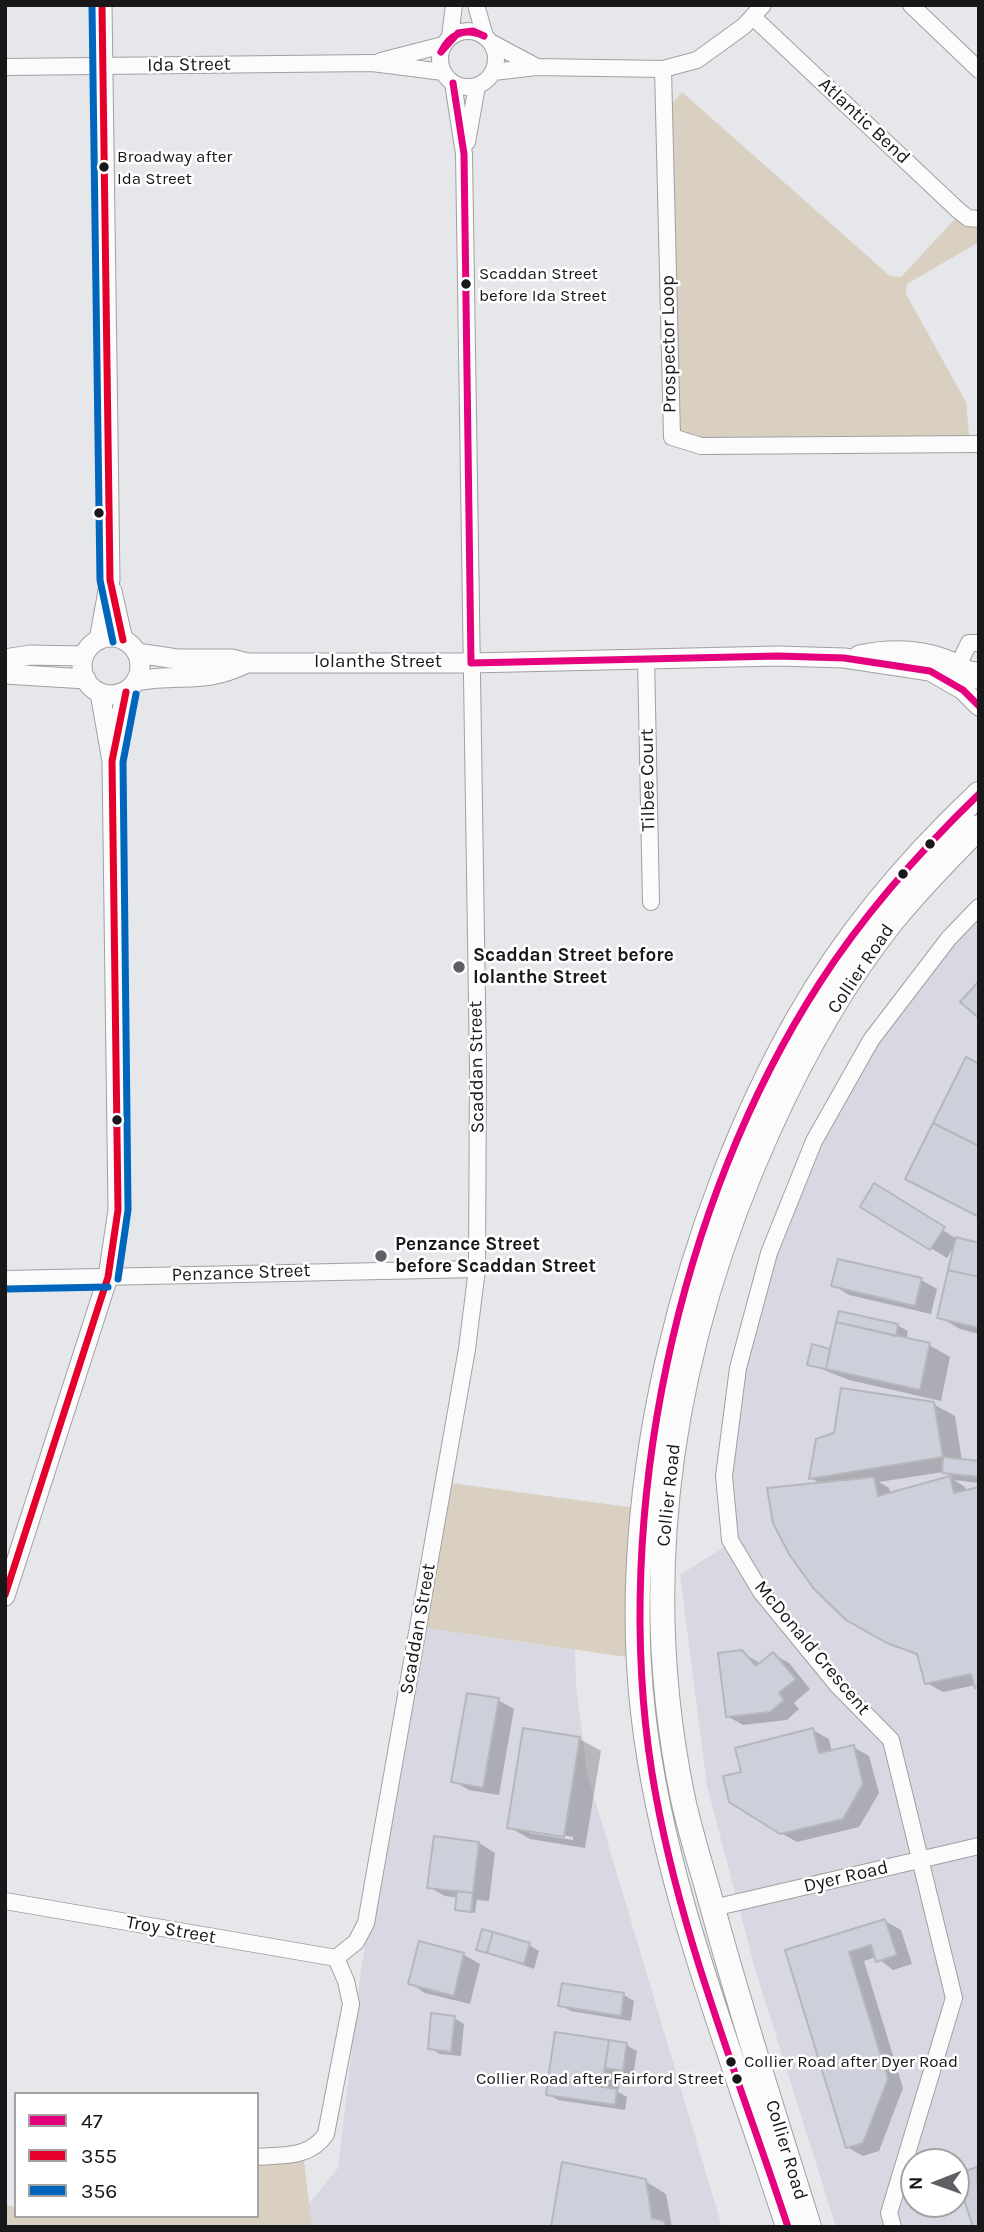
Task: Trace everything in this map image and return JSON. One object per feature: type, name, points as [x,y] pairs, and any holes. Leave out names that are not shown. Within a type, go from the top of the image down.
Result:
[{"type":"main road","name":"Collier Road","points":[[788,2227],[718,2020],[660,1811],[643,1711],[638,1619],[642,1518],[655,1422],[678,1317],[710,1216],[743,1132],[800,1014],[865,919],[937,833],[979,794]]},
{"type":"main road","name":"Collier Road","points":[[809,2227],[683,1800],[670,1724],[662,1594],[664,1516],[676,1423],[691,1346],[719,1255],[747,1180],[801,1059],[890,923],[979,827]]},
{"type":"street","points":[[5,1596],[108,1278],[118,1210],[111,761],[93,686],[83,672],[85,656],[99,640],[110,580],[102,5]]},
{"type":"street","points":[[454,5],[440,63],[448,77],[469,87],[477,86],[493,72],[537,67],[663,69],[697,60],[758,11]]},
{"type":"street","points":[[476,5],[496,57],[493,72]]},
{"type":"street","points":[[911,5],[979,70]]},
{"type":"street","name":"Atlantic Bend","points":[[758,11],[958,211],[968,218],[979,219]]},
{"type":"street","points":[[446,41],[467,30],[537,67]]},
{"type":"street","name":"Ida Street","points":[[372,63],[446,41]]},
{"type":"street","name":"Ida Street","points":[[5,67],[372,63],[448,77]]},
{"type":"street","name":"Prospector Loop","points":[[663,69],[672,437],[701,446],[979,444]]},
{"type":"street","name":"Scaddan Street","points":[[336,1958],[356,1942],[366,1923],[467,1349],[477,1269],[478,1067],[464,154],[448,77]]},
{"type":"street","name":"Scaddan Street","points":[[464,154],[477,86]]},
{"type":"street","points":[[110,580],[139,672],[131,686],[111,761]]},
{"type":"street","points":[[99,640],[130,647]]},
{"type":"street","points":[[968,675],[968,643],[979,643]]},
{"type":"street","name":"Iolanthe Street","points":[[130,647],[177,659],[232,659],[247,663],[844,658],[968,675],[979,706]]},
{"type":"street","points":[[5,659],[30,655],[85,656]]},
{"type":"street","name":"Tilbee Court","points":[[646,658],[651,902]]},
{"type":"street","name":"Iolanthe Street","points":[[131,686],[162,676],[213,677],[247,663]]},
{"type":"street","points":[[5,674],[93,686],[117,695],[131,686]]},
{"type":"street","name":"McDonald Crescent","points":[[893,2227],[889,2213],[954,1998],[891,1740],[838,1686],[761,1592],[730,1540],[724,1476],[741,1355],[769,1253],[814,1141],[871,1040],[949,938],[979,907]]},
{"type":"street","name":"Penzance Street","points":[[5,1279],[477,1269]]},
{"type":"street","name":"Dyer Road","points":[[713,1909],[979,1846]]},
{"type":"street","name":"Troy Street","points":[[5,1901],[336,1958]]},
{"type":"street","points":[[259,2157],[306,2153],[314,2149],[326,2134],[351,2004],[346,1981],[336,1958]]},
{"type":"shaded area","points":[[682,92],[890,276],[901,277],[959,211],[979,218],[979,242],[907,284],[906,294],[966,402],[970,445],[701,446],[672,437],[664,113]]},
{"type":"shaded area","points":[[979,906],[979,2227],[836,2227],[755,1969],[707,1786],[680,1575],[729,1544],[737,1367],[814,1139],[879,1027]]},
{"type":"shaded area","points":[[444,1482],[643,1509],[640,1659],[418,1627]]},
{"type":"shaded area","points":[[418,1627],[575,1650],[576,1685],[587,1773],[722,2227],[312,2227],[308,2205],[338,2168],[361,1970]]},
{"type":"shaded area","points":[[304,2161],[312,2227],[5,2227],[5,2205],[14,2207],[14,2218],[259,2218],[259,2165]]},
{"type":"building","points":[[979,981],[979,1018],[960,1002]]},
{"type":"building","points":[[966,1057],[979,1064],[979,1146],[933,1123]]},
{"type":"building","points":[[933,1123],[979,1146],[979,1217],[905,1179]]},
{"type":"building","points":[[874,1183],[945,1227],[930,1250],[860,1207]]},
{"type":"building","points":[[956,1237],[979,1243],[979,1277],[948,1270]]},
{"type":"building","points":[[838,1259],[922,1278],[915,1306],[831,1286]]},
{"type":"building","points":[[948,1270],[979,1277],[979,1328],[937,1318]]},
{"type":"building","points":[[839,1311],[898,1324],[896,1336],[836,1322]]},
{"type":"building","points":[[836,1322],[930,1343],[920,1390],[826,1369]]},
{"type":"building","points":[[812,1344],[830,1349],[826,1369],[807,1365]]},
{"type":"building","points":[[841,1388],[934,1402],[943,1457],[809,1479],[816,1439],[834,1433]]},
{"type":"building","points":[[943,1457],[979,1461],[979,1477],[942,1473]]},
{"type":"building","points":[[950,1476],[954,1493],[979,1487],[979,1687],[975,1688],[971,1674],[925,1684],[917,1654],[887,1643],[846,1620],[814,1589],[789,1554],[773,1523],[767,1488],[874,1477],[878,1496]]},
{"type":"building","points":[[742,1650],[756,1666],[773,1652],[796,1679],[779,1693],[784,1700],[770,1712],[726,1717],[718,1653]]},
{"type":"building","points":[[467,1693],[499,1698],[483,1788],[451,1782]]},
{"type":"building","points":[[523,1728],[580,1737],[564,1837],[507,1828]]},
{"type":"building","points":[[813,1728],[819,1753],[854,1745],[863,1784],[843,1819],[780,1834],[729,1802],[723,1776],[741,1772],[735,1748]]},
{"type":"building","points":[[434,1836],[479,1842],[473,1893],[427,1888]]},
{"type":"building","points":[[457,1891],[473,1893],[471,1912],[455,1910]]},
{"type":"building","points":[[885,1919],[897,1955],[876,1962],[871,1945],[849,1952],[888,2079],[863,2143],[846,2148],[785,1950]]},
{"type":"building","points":[[482,1929],[493,1932],[487,1953],[476,1950]]},
{"type":"building","points":[[493,1932],[530,1943],[524,1964],[487,1953]]},
{"type":"building","points":[[419,1941],[464,1953],[454,1996],[408,1984]]},
{"type":"building","points":[[562,1983],[624,1993],[621,2016],[558,2006]]},
{"type":"building","points":[[431,2013],[455,2016],[451,2052],[428,2049]]},
{"type":"building","points":[[555,2032],[609,2040],[602,2087],[548,2079]]},
{"type":"building","points":[[609,2040],[627,2043],[623,2071],[605,2068]]},
{"type":"building","points":[[548,2079],[617,2089],[615,2105],[546,2095]]},
{"type":"building","points":[[562,2162],[646,2179],[652,2218],[664,2221],[666,2227],[551,2227]]},
{"type":"building","points":[[977,2167],[979,2227],[973,2227],[970,2218],[970,2170]]},
{"type":"transit line","name":"356","points":[[92,5],[100,580],[113,642]]},
{"type":"transit line","name":"355","points":[[102,5],[110,580],[123,640]]},
{"type":"transit line","name":"47","points":[[441,52],[458,33],[473,31],[484,36]]},
{"type":"transit line","name":"47","points":[[441,52],[449,41],[464,32],[484,36]]},
{"type":"transit line","name":"47","points":[[453,83],[464,154],[471,663]]},
{"type":"transit line","name":"47","points":[[471,663],[778,656],[844,658],[930,671],[963,690],[979,706]]},
{"type":"transit line","name":"355","points":[[5,1595],[108,1277],[118,1210],[112,761],[126,692]]},
{"type":"transit line","name":"356","points":[[118,1279],[128,1210],[123,762],[136,694]]},
{"type":"transit line","name":"47","points":[[788,2227],[693,1946],[663,1831],[652,1773],[642,1674],[641,1572],[649,1468],[667,1364],[693,1262],[727,1164],[769,1070],[819,984],[874,908],[935,838],[979,794]]},
{"type":"transit line","name":"356","points":[[5,1289],[108,1287]]},
{"type":"place","name":"Broadway after Ida Street","points":[[104,167]]},
{"type":"place","name":"Scaddan Street before Ida Street","points":[[466,284]]},
{"type":"place","name":"Scaddan Street before Iolanthe Street","points":[[459,967]]},
{"type":"place","name":"Penzance Street before Scaddan Street","points":[[381,1256]]},
{"type":"place","name":"Collier Road after Dyer Road","points":[[731,2062]]},
{"type":"place","name":"Collier Road after Fairford Street","points":[[737,2079]]}]
